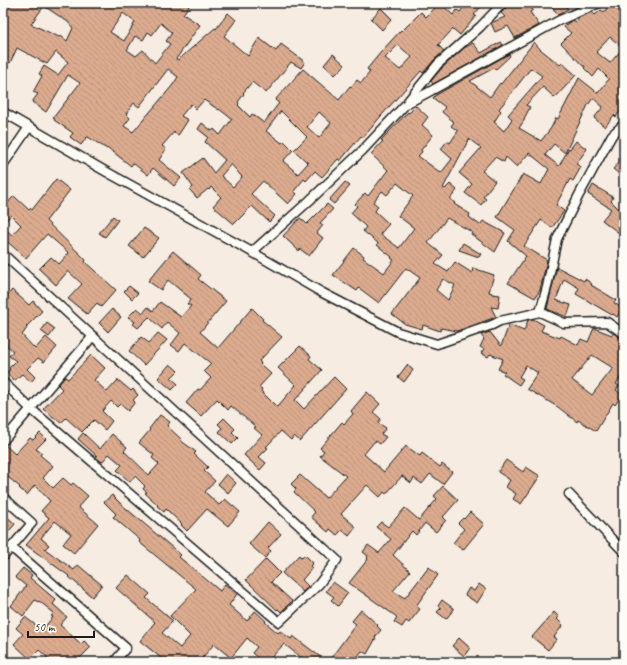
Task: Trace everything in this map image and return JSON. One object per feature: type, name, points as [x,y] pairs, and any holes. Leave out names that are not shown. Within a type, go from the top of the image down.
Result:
[{"type":"street","points":[[252,252],[362,151],[406,104],[438,64],[480,27],[503,3]]},
{"type":"street","points":[[406,104],[558,21],[599,3]]},
{"type":"street","points":[[3,112],[321,292],[398,332],[436,344],[492,325],[500,320],[540,312],[564,323],[607,322],[624,334]]},
{"type":"street","points":[[540,312],[557,239],[578,195],[612,135],[624,124]]},
{"type":"street","points":[[3,165],[29,127]]},
{"type":"street","points":[[3,254],[337,560],[319,584],[279,622],[31,409],[3,382]]},
{"type":"street","points":[[3,441],[93,336]]},
{"type":"street","points":[[569,494],[624,552]]},
{"type":"street","points":[[3,497],[32,523],[3,557]]},
{"type":"street","points":[[11,547],[126,648],[114,662]]},
{"type":"building","points":[[8,3],[191,3],[183,14],[200,25],[176,59],[178,60],[215,28],[216,29],[228,13],[236,20],[224,36],[248,56],[259,38],[276,51],[281,44],[305,62],[301,68],[291,62],[266,93],[252,82],[243,93],[244,94],[238,102],[238,105],[250,117],[252,114],[264,123],[279,103],[275,100],[303,69],[339,100],[357,80],[361,83],[370,72],[367,69],[381,52],[401,30],[402,31],[421,12],[426,17],[440,3],[453,15],[457,10],[460,12],[467,3],[484,3],[474,15],[476,16],[460,35],[453,29],[438,45],[444,51],[423,73],[421,71],[363,138],[361,136],[340,161],[338,159],[322,177],[315,171],[306,181],[304,179],[294,191],[297,194],[288,204],[263,181],[251,194],[275,216],[269,222],[252,206],[234,224],[213,206],[221,197],[211,187],[197,198],[190,190],[193,187],[183,173],[203,158],[214,173],[225,160],[205,142],[208,137],[198,129],[202,123],[212,131],[214,129],[220,135],[232,119],[204,100],[196,109],[191,104],[181,116],[188,120],[178,135],[174,132],[162,146],[166,149],[159,160],[181,178],[174,186],[153,168],[148,175],[133,163],[131,166],[108,148],[107,149],[88,137],[81,145],[70,137],[73,133],[53,118],[80,83],[68,75],[46,112],[32,102],[38,94],[33,92],[42,76],[39,74],[44,66],[58,75],[68,62],[56,52],[47,64],[17,48],[10,63],[3,59],[3,15]],"holes":[[[44,6],[68,22],[73,28],[67,41],[61,36],[59,37],[31,24]],[[123,13],[135,22],[124,41],[110,32]],[[161,23],[172,33],[166,41],[170,44],[155,63],[143,50],[136,56],[127,50],[135,36],[143,40],[148,32],[152,35]],[[398,45],[412,57],[400,70],[385,58]],[[168,69],[178,77],[133,132],[124,126],[130,118],[126,114],[134,103],[139,107]],[[281,111],[307,137],[294,150],[308,163],[298,174],[283,161],[293,150],[284,141],[282,143],[266,131]],[[319,112],[331,123],[319,138],[307,127]],[[231,164],[242,177],[233,187],[221,176]]]},
{"type":"building","points":[[508,3],[527,3],[533,10],[530,12],[539,25],[515,38],[508,26],[495,32],[491,23],[505,17],[501,13],[507,7]]},
{"type":"building","points":[[549,3],[564,3],[568,9],[558,15]]},
{"type":"building","points":[[611,3],[624,3],[624,106],[616,117],[614,115],[605,127],[594,118],[603,107],[593,98],[588,105],[565,153],[554,144],[545,155],[559,166],[569,148],[570,149],[576,141],[587,149],[576,164],[581,167],[573,181],[570,179],[556,205],[564,211],[552,228],[541,220],[524,246],[547,260],[540,290],[535,298],[508,283],[526,256],[508,241],[515,230],[497,217],[523,174],[541,184],[549,169],[529,153],[517,167],[506,157],[504,162],[495,157],[482,171],[495,181],[483,197],[486,199],[481,205],[465,193],[472,184],[459,173],[481,148],[469,139],[443,188],[445,189],[450,184],[457,190],[450,199],[455,203],[454,204],[470,214],[469,217],[480,225],[483,221],[505,233],[495,252],[471,234],[472,232],[447,218],[428,243],[443,255],[435,264],[448,272],[455,262],[472,273],[473,268],[494,275],[489,292],[500,295],[498,308],[491,307],[496,317],[457,331],[441,328],[440,331],[423,325],[422,329],[405,324],[392,314],[420,278],[406,268],[379,303],[359,288],[357,291],[333,275],[354,248],[364,256],[363,258],[384,273],[394,260],[377,245],[378,243],[363,231],[366,227],[351,213],[357,206],[355,204],[365,193],[368,196],[388,170],[371,154],[383,141],[381,140],[408,112],[409,113],[416,106],[428,117],[422,125],[433,135],[418,156],[441,173],[452,159],[441,149],[447,141],[450,143],[458,131],[451,126],[454,122],[442,112],[445,107],[433,98],[509,54],[510,56],[495,70],[494,68],[470,81],[490,97],[534,42],[540,49],[560,65],[562,63],[576,75],[555,98],[543,87],[526,105],[530,107],[519,128],[541,141],[551,128],[556,118],[558,119],[579,78],[598,93],[609,79],[599,69],[593,77],[584,68],[585,66],[583,66],[561,43],[571,33],[564,27],[568,23],[573,20],[576,22],[580,17],[592,12],[595,15],[601,10],[604,12]],"holes":[[[610,37],[623,48],[610,63],[596,52]],[[531,68],[542,76],[508,115],[512,119],[504,131],[494,122],[501,111],[499,109]],[[397,183],[413,196],[398,216],[414,228],[399,248],[380,234],[389,224],[375,211],[378,206],[373,202],[382,191],[387,195]],[[443,279],[455,285],[448,300],[436,290]]]},
{"type":"building","points":[[381,8],[392,19],[382,30],[371,19]]},
{"type":"building","points":[[501,42],[503,45],[433,84],[431,81],[442,68],[464,48],[473,43],[481,53]]},
{"type":"building","points":[[333,54],[345,65],[335,75],[324,65]]},
{"type":"building","points":[[624,157],[624,178],[613,169]]},
{"type":"building","points":[[56,179],[70,190],[46,221],[86,260],[85,262],[116,290],[101,307],[97,303],[87,314],[68,299],[82,284],[68,271],[56,285],[39,269],[51,257],[59,264],[69,253],[47,234],[26,258],[3,238],[3,227],[12,235],[21,225],[11,215],[3,224],[3,208],[14,196],[29,210],[31,208],[32,210]]},
{"type":"building","points":[[345,182],[350,186],[334,204],[329,200]]},
{"type":"building","points":[[593,185],[613,197],[611,201],[624,214],[624,237],[602,220],[611,209],[588,194]]},
{"type":"building","points":[[327,204],[333,209],[320,223],[323,225],[317,233],[323,238],[309,256],[300,249],[299,251],[283,236],[300,218],[307,224]]},
{"type":"building","points":[[113,216],[118,220],[105,237],[99,233]]},
{"type":"building","points":[[144,228],[159,238],[143,257],[129,246]]},
{"type":"building","points":[[463,243],[481,254],[479,257],[459,250]]},
{"type":"building","points":[[173,251],[201,275],[198,279],[226,301],[200,332],[218,348],[252,308],[263,319],[262,320],[282,337],[259,361],[261,363],[260,364],[271,374],[259,387],[277,407],[296,385],[278,368],[300,346],[311,356],[309,359],[322,370],[295,400],[304,409],[334,377],[346,389],[300,441],[294,436],[291,440],[281,431],[259,457],[266,463],[260,470],[244,455],[262,435],[254,428],[256,427],[231,406],[228,410],[217,399],[201,416],[186,403],[198,389],[200,390],[211,378],[204,371],[211,364],[185,343],[179,351],[171,345],[180,333],[167,322],[162,329],[149,317],[138,328],[133,324],[135,322],[128,317],[137,308],[143,313],[148,307],[153,311],[160,302],[181,317],[191,306],[187,304],[191,299],[168,280],[161,290],[148,281]]},
{"type":"building","points":[[557,267],[584,281],[585,279],[592,284],[591,285],[616,300],[614,303],[622,308],[617,317],[576,294],[579,288],[564,279],[556,300],[571,305],[567,317],[547,309]]},
{"type":"building","points":[[129,286],[138,293],[132,299],[124,291]]},
{"type":"building","points":[[12,290],[29,305],[33,301],[42,311],[26,327],[27,328],[22,335],[35,349],[46,337],[57,347],[44,362],[38,358],[27,369],[35,377],[31,382],[22,374],[14,381],[7,373],[10,369],[9,368],[16,361],[9,356],[13,351],[3,342],[3,339],[7,335],[3,331],[3,300]]},
{"type":"building","points":[[112,309],[121,317],[108,332],[99,323]]},
{"type":"building","points":[[533,319],[544,325],[541,331],[560,338],[561,336],[578,345],[581,339],[588,342],[594,328],[612,335],[613,333],[624,339],[624,372],[616,384],[619,386],[616,390],[622,395],[615,405],[613,403],[596,431],[578,420],[577,422],[558,407],[527,389],[538,373],[526,365],[519,377],[523,379],[519,385],[503,374],[505,372],[498,369],[503,359],[490,354],[488,357],[481,353],[484,349],[480,347],[484,339],[481,335],[490,332],[501,346],[509,325],[524,331],[528,320]],"holes":[[[592,355],[613,368],[592,395],[572,380]]]},
{"type":"building","points":[[47,323],[55,329],[49,337],[41,331]]},
{"type":"building","points":[[158,333],[167,340],[144,365],[129,351],[141,337],[149,343]]},
{"type":"building","points":[[91,355],[105,368],[94,380],[107,392],[118,380],[131,391],[133,389],[138,395],[133,400],[135,402],[128,411],[120,404],[117,407],[111,401],[102,411],[112,421],[105,430],[94,420],[82,432],[66,418],[61,423],[43,409],[62,389],[58,385],[65,377],[68,379]]},
{"type":"building","points":[[170,364],[178,371],[171,378],[178,384],[172,390],[158,378]]},
{"type":"building","points":[[407,365],[413,370],[404,382],[398,377]]},
{"type":"building","points":[[367,392],[380,404],[373,412],[381,419],[378,423],[386,428],[381,434],[386,437],[380,444],[376,441],[374,442],[364,454],[384,472],[406,446],[420,456],[422,453],[440,467],[442,464],[452,472],[443,484],[430,474],[422,484],[414,478],[411,483],[402,476],[386,494],[384,492],[380,497],[367,485],[341,514],[356,527],[349,536],[342,530],[337,535],[330,529],[328,532],[311,517],[315,512],[294,492],[296,489],[291,484],[300,475],[326,498],[346,476],[320,456],[324,451],[320,448],[342,422],[344,424],[353,414],[351,411]]},
{"type":"building","points":[[160,415],[170,422],[167,426],[181,439],[180,440],[196,452],[194,454],[208,467],[204,471],[215,481],[205,492],[219,505],[225,499],[240,512],[228,526],[207,509],[187,531],[181,525],[182,524],[166,509],[164,512],[157,506],[158,505],[145,493],[147,492],[143,489],[145,486],[135,476],[130,482],[117,470],[122,465],[109,454],[102,462],[95,457],[97,456],[78,439],[83,433],[100,449],[112,434],[127,447],[124,451],[149,475],[159,464],[152,458],[154,455],[139,443]]},
{"type":"building","points":[[224,418],[235,429],[232,432],[238,438],[232,444],[219,432],[222,428],[218,424]]},
{"type":"building","points":[[40,433],[46,439],[36,449],[42,453],[40,455],[53,466],[43,478],[53,488],[63,478],[71,485],[73,483],[88,496],[78,507],[98,524],[74,553],[63,544],[71,534],[55,521],[41,538],[49,545],[45,549],[74,570],[78,565],[102,585],[92,597],[69,576],[26,545],[49,518],[41,511],[50,501],[35,485],[27,495],[3,473],[3,450],[6,446],[15,454],[30,438],[33,440]]},
{"type":"building","points":[[506,460],[523,472],[526,467],[540,476],[521,504],[513,499],[516,494],[506,487],[510,480],[498,472]]},
{"type":"building","points":[[226,474],[236,483],[228,493],[218,484]]},
{"type":"building","points":[[443,486],[458,500],[443,517],[446,520],[436,532],[425,523],[416,535],[412,531],[393,555],[410,571],[393,591],[405,598],[429,567],[438,575],[416,606],[420,609],[409,623],[406,621],[402,627],[394,622],[397,617],[349,583],[368,559],[368,556],[363,552],[368,545],[379,553],[391,539],[376,527],[381,522],[388,527],[405,508],[419,520],[437,499],[434,496]]},
{"type":"building","points":[[112,495],[181,555],[179,557],[220,591],[225,584],[237,594],[229,605],[247,621],[255,611],[278,633],[280,631],[291,639],[293,636],[327,662],[307,662],[284,644],[267,662],[263,662],[252,653],[257,647],[247,638],[231,658],[214,644],[199,662],[166,662],[140,641],[155,622],[116,588],[128,575],[150,594],[146,598],[173,621],[162,633],[180,648],[190,636],[170,616],[196,589],[139,542],[140,540],[113,517],[116,514],[104,502]]},
{"type":"building","points":[[470,512],[484,524],[463,550],[453,543],[464,529],[458,523]]},
{"type":"building","points":[[3,513],[15,524],[3,538]]},
{"type":"building","points":[[268,522],[281,534],[268,548],[271,551],[265,558],[249,544]]},
{"type":"building","points":[[299,555],[302,558],[305,555],[313,563],[310,566],[312,568],[302,580],[308,586],[303,592],[282,573]]},
{"type":"building","points":[[266,559],[280,573],[271,582],[292,601],[281,612],[278,609],[277,610],[246,580]]},
{"type":"building","points":[[23,568],[32,575],[30,578],[56,600],[53,604],[67,617],[60,625],[81,644],[84,641],[91,647],[76,662],[53,662],[39,650],[30,659],[14,644],[23,634],[16,628],[25,617],[42,630],[53,617],[51,616],[54,613],[39,601],[38,602],[35,600],[23,616],[11,606],[26,586],[15,577]]},
{"type":"building","points":[[333,582],[348,593],[338,606],[331,600],[334,597],[326,591]]},
{"type":"building","points":[[479,584],[486,589],[477,603],[465,595],[469,588],[474,591]]},
{"type":"building","points":[[442,600],[454,609],[446,619],[437,612],[441,608],[438,606]]},
{"type":"building","points":[[361,610],[378,625],[377,626],[381,630],[375,637],[376,638],[367,654],[362,651],[353,662],[328,662],[356,624],[352,621]]},
{"type":"building","points":[[554,612],[559,617],[557,619],[563,625],[554,637],[557,639],[548,650],[532,637]]},
{"type":"building","points":[[459,638],[470,648],[464,656],[452,646]]}]
